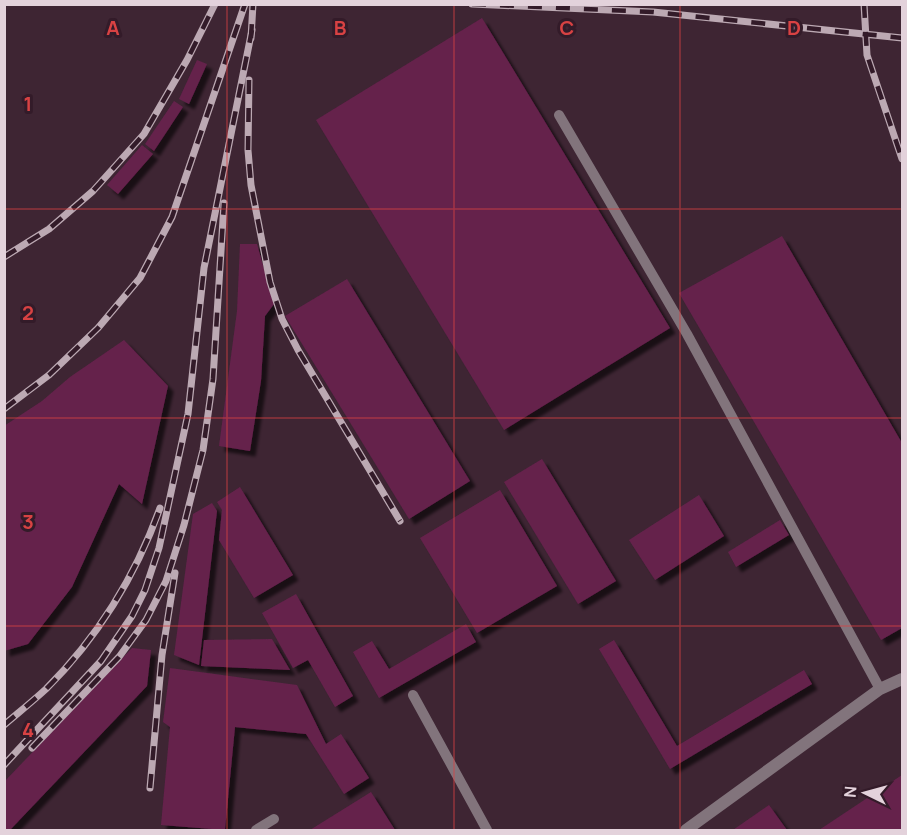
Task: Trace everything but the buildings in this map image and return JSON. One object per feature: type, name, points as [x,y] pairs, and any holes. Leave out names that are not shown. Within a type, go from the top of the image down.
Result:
[{"type":"street","points":[[686,831],[880,689],[903,679]]},
{"type":"lane","points":[[558,115],[687,334],[880,689]]},
{"type":"lane","points":[[413,695],[487,831]]},
{"type":"lane","points":[[256,831],[274,819]]},
{"type":"railway","points":[[4,257],[49,229],[93,191],[144,134],[187,60],[215,4]]},
{"type":"railway","points":[[4,409],[49,375],[98,328],[140,278],[172,217],[245,4]]},
{"type":"railway","points":[[251,38],[253,4]]},
{"type":"railway","points":[[472,4],[653,12],[902,38]]},
{"type":"railway","points":[[864,4],[867,55],[902,159]]},
{"type":"railway","points":[[4,765],[101,661],[132,616],[145,590],[159,548],[188,414],[204,268],[252,30]]},
{"type":"railway","points":[[249,80],[248,150],[251,185],[270,282],[282,319],[298,350],[400,521]]},
{"type":"railway","points":[[32,748],[119,657],[146,620],[166,581],[184,525],[203,450],[213,379],[224,203]]},
{"type":"railway","points":[[4,725],[46,689],[82,649],[98,627],[127,581],[160,508]]},
{"type":"railway","points":[[150,788],[162,655],[175,573]]}]
